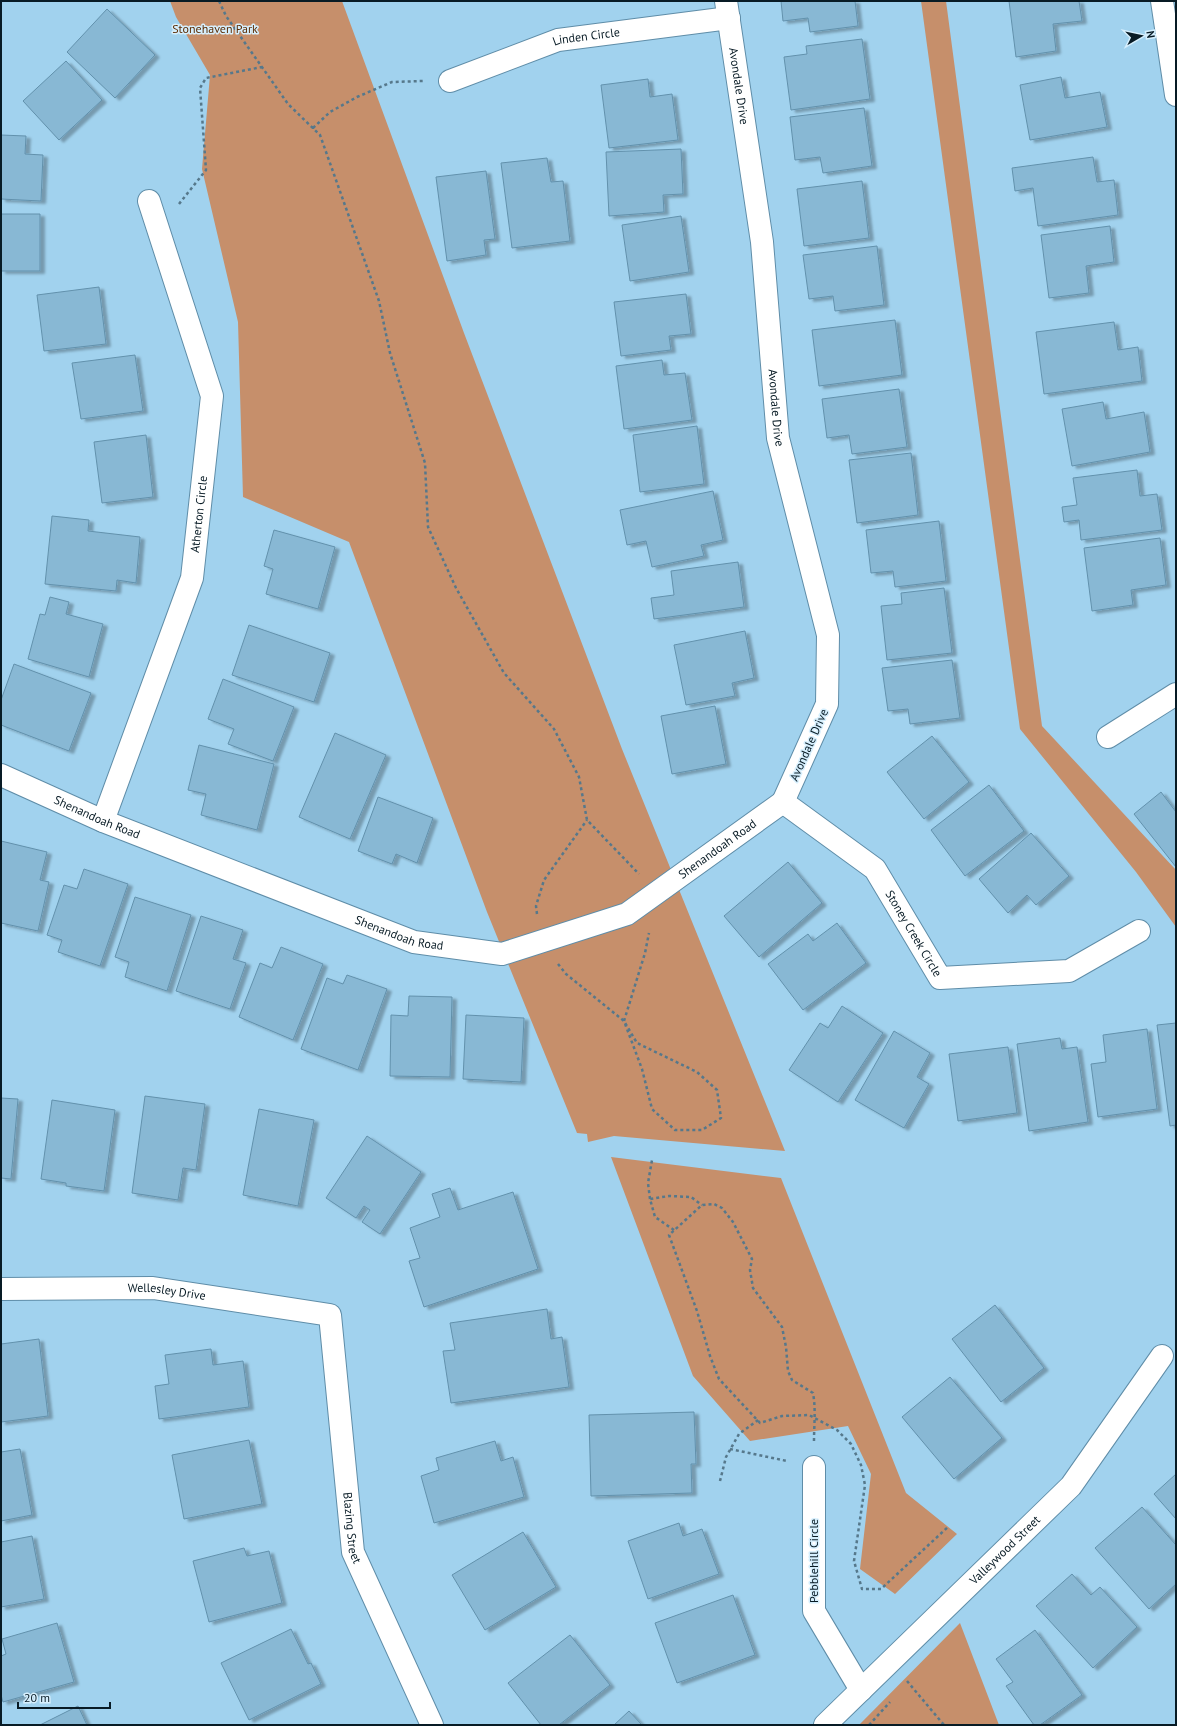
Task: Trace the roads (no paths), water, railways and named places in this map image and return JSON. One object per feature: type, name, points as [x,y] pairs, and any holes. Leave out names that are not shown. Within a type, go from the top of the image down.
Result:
[{"type":"street","points":[[1162,1],[1176,95]]},
{"type":"street","name":"Linden Circle","points":[[450,81],[558,40],[727,10]]},
{"type":"street","name":"Avondale Drive","points":[[727,10],[762,242],[778,438],[828,635],[827,704],[783,802]]},
{"type":"street","name":"Atherton Circle","points":[[102,821],[192,578],[212,396],[149,201]]},
{"type":"street","points":[[1108,737],[1176,694]]},
{"type":"street","name":"Shenandoah Road","points":[[1,775],[102,821],[414,942],[502,954],[627,914],[783,802]]},
{"type":"street","name":"Stoney Creek Circle","points":[[783,802],[875,869],[940,978],[1069,971],[1139,931]]},
{"type":"street","name":"Wellesley Drive","points":[[1,1289],[153,1288],[330,1315]]},
{"type":"street","name":"Blazing Street","points":[[330,1315],[353,1552],[432,1725]]},
{"type":"street","name":"Valleywood Street","points":[[826,1725],[1071,1486],[1162,1356]]},
{"type":"street","name":"Pebblehill Circle","points":[[814,1467],[814,1611],[861,1690]]},
{"type":"park label","name":"Stonehaven Park","points":[[215,29]]}]
